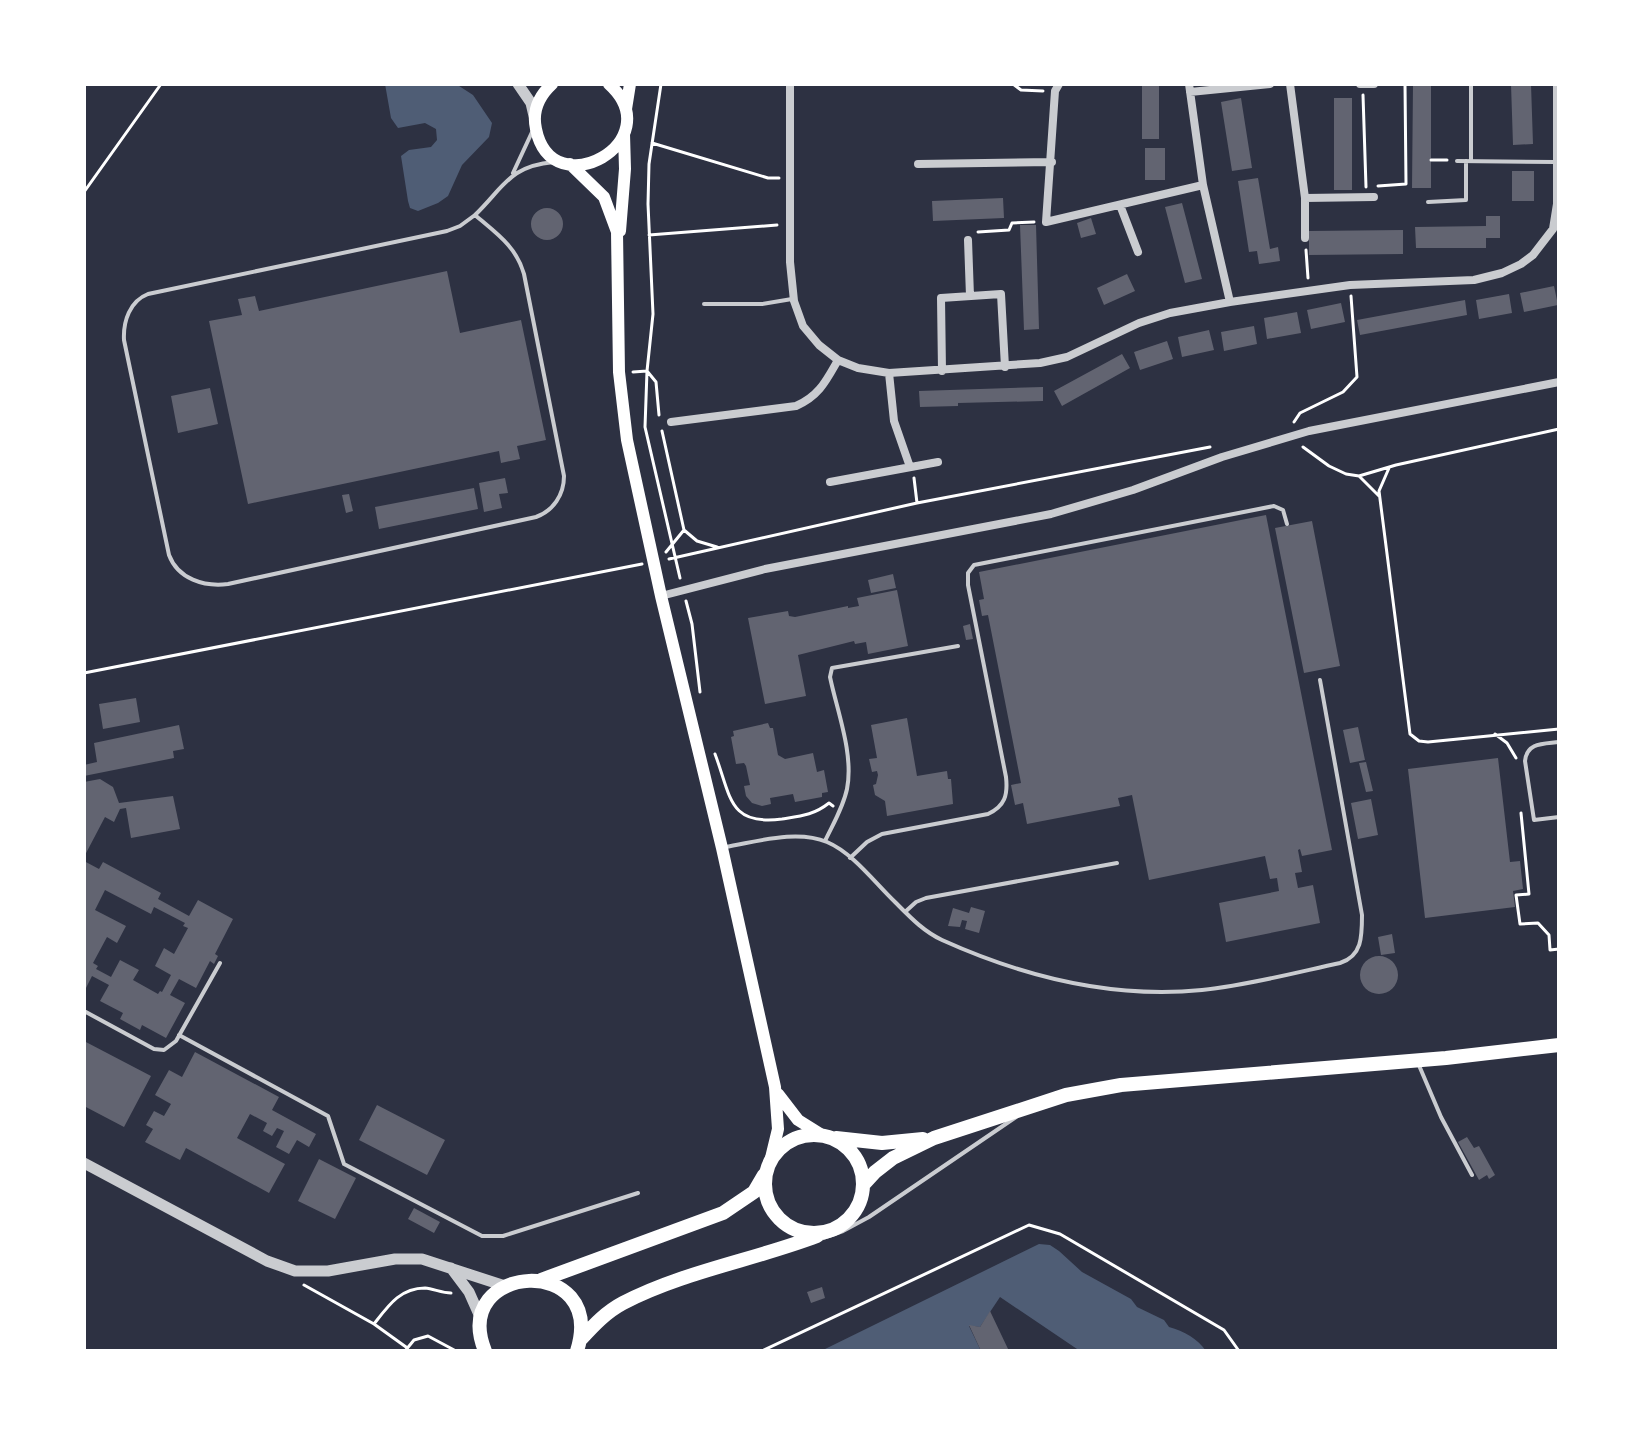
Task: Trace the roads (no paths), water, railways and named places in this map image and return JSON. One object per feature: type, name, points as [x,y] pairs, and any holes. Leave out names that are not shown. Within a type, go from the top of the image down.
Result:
[{"type":"main road","points":[[552,84],[539,101],[535,123],[543,146],[598,189],[608,205],[617,232],[621,400],[630,459],[775,1087],[778,1129],[769,1164],[766,1197],[779,1220],[802,1232],[828,1231]]},
{"type":"main road","points":[[609,84],[620,97],[625,116]]},
{"type":"main road","points":[[617,266],[625,169],[625,116],[630,84]]},
{"type":"main road","points":[[566,162],[589,164],[607,157],[624,132]]},
{"type":"main road","points":[[863,1185],[893,1158],[934,1138],[1066,1095],[1121,1085],[1418,1061],[1559,1045]]},
{"type":"main road","points":[[579,1345],[601,1317],[623,1303],[681,1280],[772,1253],[828,1231],[853,1214],[863,1185],[856,1159],[844,1145],[810,1130],[798,1120],[783,1104],[775,1087]]},
{"type":"main road","points":[[479,1348],[481,1319],[486,1306],[505,1286],[523,1280],[541,1280],[723,1213],[754,1192],[781,1147],[793,1139],[807,1135],[882,1143],[934,1138]]},
{"type":"main road","points":[[541,1280],[568,1295],[577,1308],[581,1323],[579,1345]]},
{"type":"street","points":[[518,84],[531,103],[535,123]]},
{"type":"street","points":[[790,84],[790,262],[794,299],[803,326],[819,345],[838,360],[858,368],[889,373],[1040,363],[1067,357],[1139,323],[1170,313],[1230,302],[1350,285],[1474,280],[1502,273],[1533,255],[1556,230],[1557,84]]},
{"type":"street","points":[[1230,302],[1203,185],[1189,88],[1270,84]]},
{"type":"street","points":[[1290,84],[1305,198],[1305,238]]},
{"type":"street","points":[[1361,84],[1374,84]]},
{"type":"street","points":[[1057,88],[1046,222],[1203,185]]},
{"type":"street","points":[[918,164],[1052,162]]},
{"type":"street","points":[[1305,198],[1374,197]]},
{"type":"street","points":[[1120,205],[1138,252]]},
{"type":"street","points":[[968,240],[970,296]]},
{"type":"street","points":[[942,371],[941,298],[1001,294],[1005,367]]},
{"type":"street","points":[[671,422],[796,406],[810,400],[822,388],[838,360]]},
{"type":"street","points":[[889,373],[894,421],[911,467]]},
{"type":"street","points":[[661,596],[765,569],[1051,514],[1309,431],[1559,382]]},
{"type":"street","points":[[830,482],[938,462]]},
{"type":"street","points":[[84,1163],[267,1261],[295,1271],[328,1271],[395,1259],[422,1259],[505,1286]]},
{"type":"street","points":[[451,1268],[469,1292],[481,1319]]},
{"type":"lane","points":[[1428,202],[1466,200],[1471,84]]},
{"type":"lane","points":[[512,175],[535,123]]},
{"type":"lane","points":[[1457,161],[1556,162]]},
{"type":"lane","points":[[475,215],[509,245],[518,257],[524,274],[564,476],[563,489],[554,504],[545,514],[536,517],[228,584],[208,584],[179,571],[169,555],[124,340],[126,320],[136,302],[148,294],[447,231],[475,215],[512,175],[530,165],[566,162]]},
{"type":"lane","points":[[704,304],[762,304],[794,299]]},
{"type":"lane","points":[[850,858],[867,842],[882,834],[988,814],[1005,801],[1006,777],[968,585],[968,573],[974,565],[1274,506],[1283,510],[1287,524]]},
{"type":"lane","points":[[825,841],[840,809],[848,775],[845,745],[830,677],[832,668],[958,646]]},
{"type":"lane","points":[[722,848],[788,837],[825,841],[850,858],[931,934],[1012,968],[1057,981],[1100,988],[1163,991],[1212,989],[1349,960],[1357,952],[1361,941],[1361,910],[1320,680]]},
{"type":"lane","points":[[1559,742],[1532,746],[1526,752],[1525,761],[1534,820],[1559,817]]},
{"type":"lane","points":[[905,912],[926,898],[1117,863]]},
{"type":"lane","points":[[84,1011],[159,1050],[170,1046],[179,1035],[220,963]]},
{"type":"lane","points":[[179,1035],[328,1116],[344,1164],[482,1236],[503,1236],[638,1193]]},
{"type":"lane","points":[[1418,1061],[1441,1117],[1472,1175]]},
{"type":"lane","points":[[772,1253],[830,1236],[857,1224],[1035,1105]]},
{"type":"water","points":[[385,84],[456,84],[473,95],[492,123],[489,137],[462,165],[448,196],[418,211],[410,208],[401,156],[409,150],[431,147],[437,140],[436,129],[425,123],[398,128],[391,118]]},
{"type":"water","points":[[1039,1244],[1050,1245],[1082,1272],[1131,1299],[1137,1307],[1164,1320],[1169,1327],[1190,1336],[1206,1351],[1080,1351],[1000,1297],[980,1327],[969,1326],[980,1349],[977,1351],[821,1351]]}]
